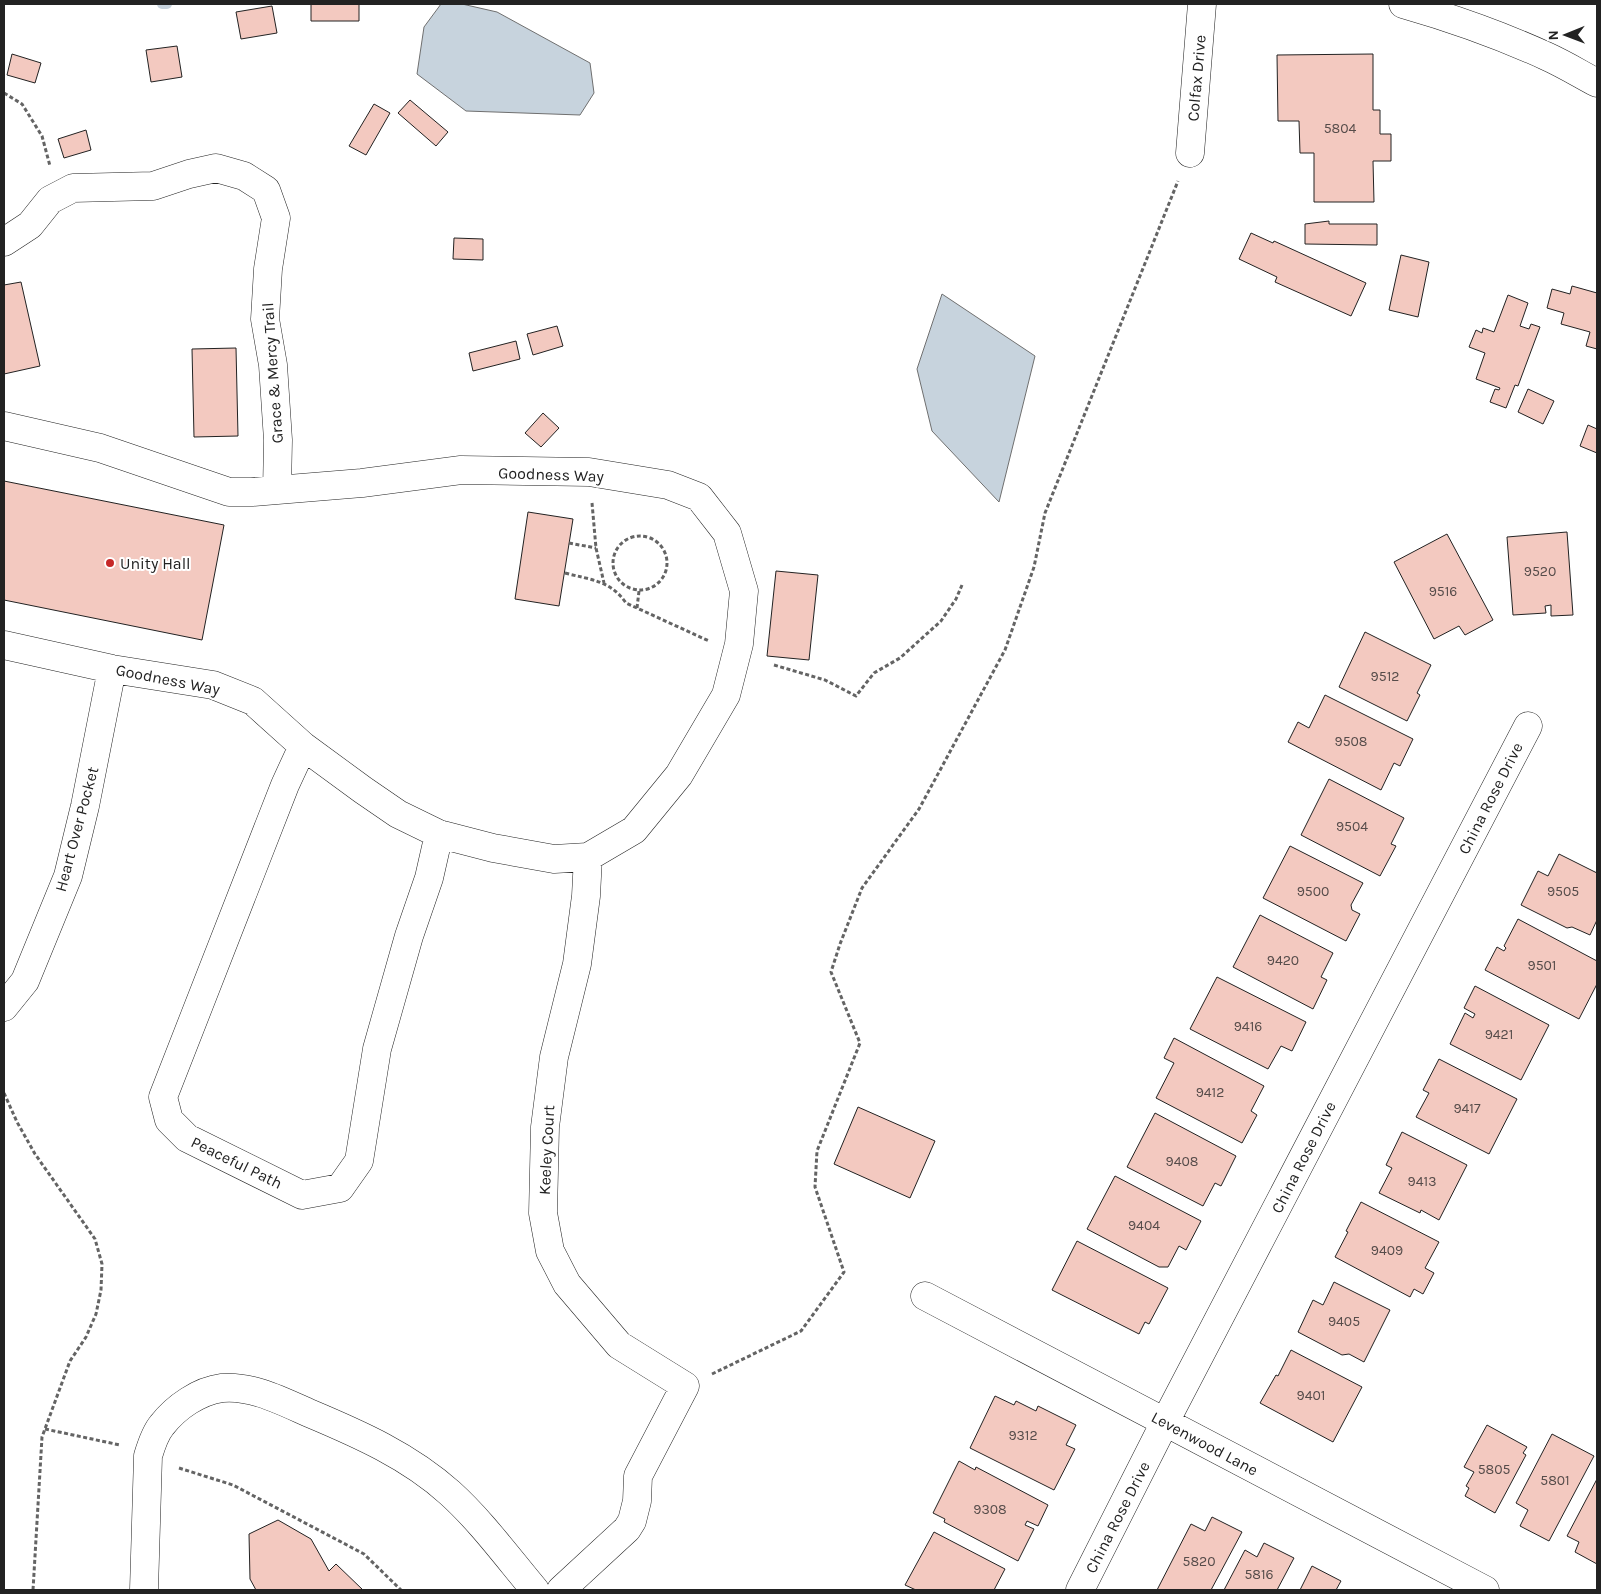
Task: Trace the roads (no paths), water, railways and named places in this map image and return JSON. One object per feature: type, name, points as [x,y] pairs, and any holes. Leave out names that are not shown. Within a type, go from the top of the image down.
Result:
[{"type":"street","name":"Colfax Drive","points":[[1190,153],[1202,4]]},
{"type":"street","points":[[1403,4],[1454,19],[1522,46],[1548,57],[1597,83]]},
{"type":"street","name":"Grace & Mercy Trail","points":[[4,242],[30,225],[50,200],[73,188],[153,186],[189,174],[216,168],[244,176],[266,190],[276,218],[268,269],[265,319],[273,365],[278,440],[277,490]]},
{"type":"street","name":"Goodness Way","points":[[4,426],[100,448],[229,492],[252,492],[362,483],[461,470],[589,472],[668,485],[699,497],[727,533],[744,591],[739,644],[726,695],[680,775],[634,830],[588,857],[554,859],[493,848],[439,834],[398,814],[303,746],[253,700],[213,685],[112,669],[4,645]]},
{"type":"street","name":"Heart Over Pocket","points":[[4,1007],[25,981],[68,876],[85,806],[112,669]]},
{"type":"street","name":"China Rose Drive","points":[[1080,1590],[1165,1422],[1528,726]]},
{"type":"street","name":"Peaceful Path","points":[[303,746],[281,794],[163,1097],[169,1120],[187,1138],[302,1194],[340,1188],[359,1161],[377,1049],[409,936],[429,878],[439,834]]},
{"type":"street","name":"Keeley Court","points":[[561,1590],[627,1529],[632,1521],[637,1501],[638,1476],[685,1386],[619,1345],[567,1284],[550,1251],[543,1212],[545,1127],[554,1057],[577,964],[586,896],[588,857]]},
{"type":"street","name":"Levenwood Lane","points":[[926,1296],[1485,1590]]},
{"type":"street","points":[[144,1590],[148,1456],[152,1445],[160,1426],[179,1408],[201,1394],[222,1388],[246,1389],[281,1401],[372,1440],[414,1465],[450,1493],[535,1590]]},
{"type":"waterway","points":[[162,4],[167,4]]},
{"type":"place","name":"Unity Hall","points":[[110,563]]}]
